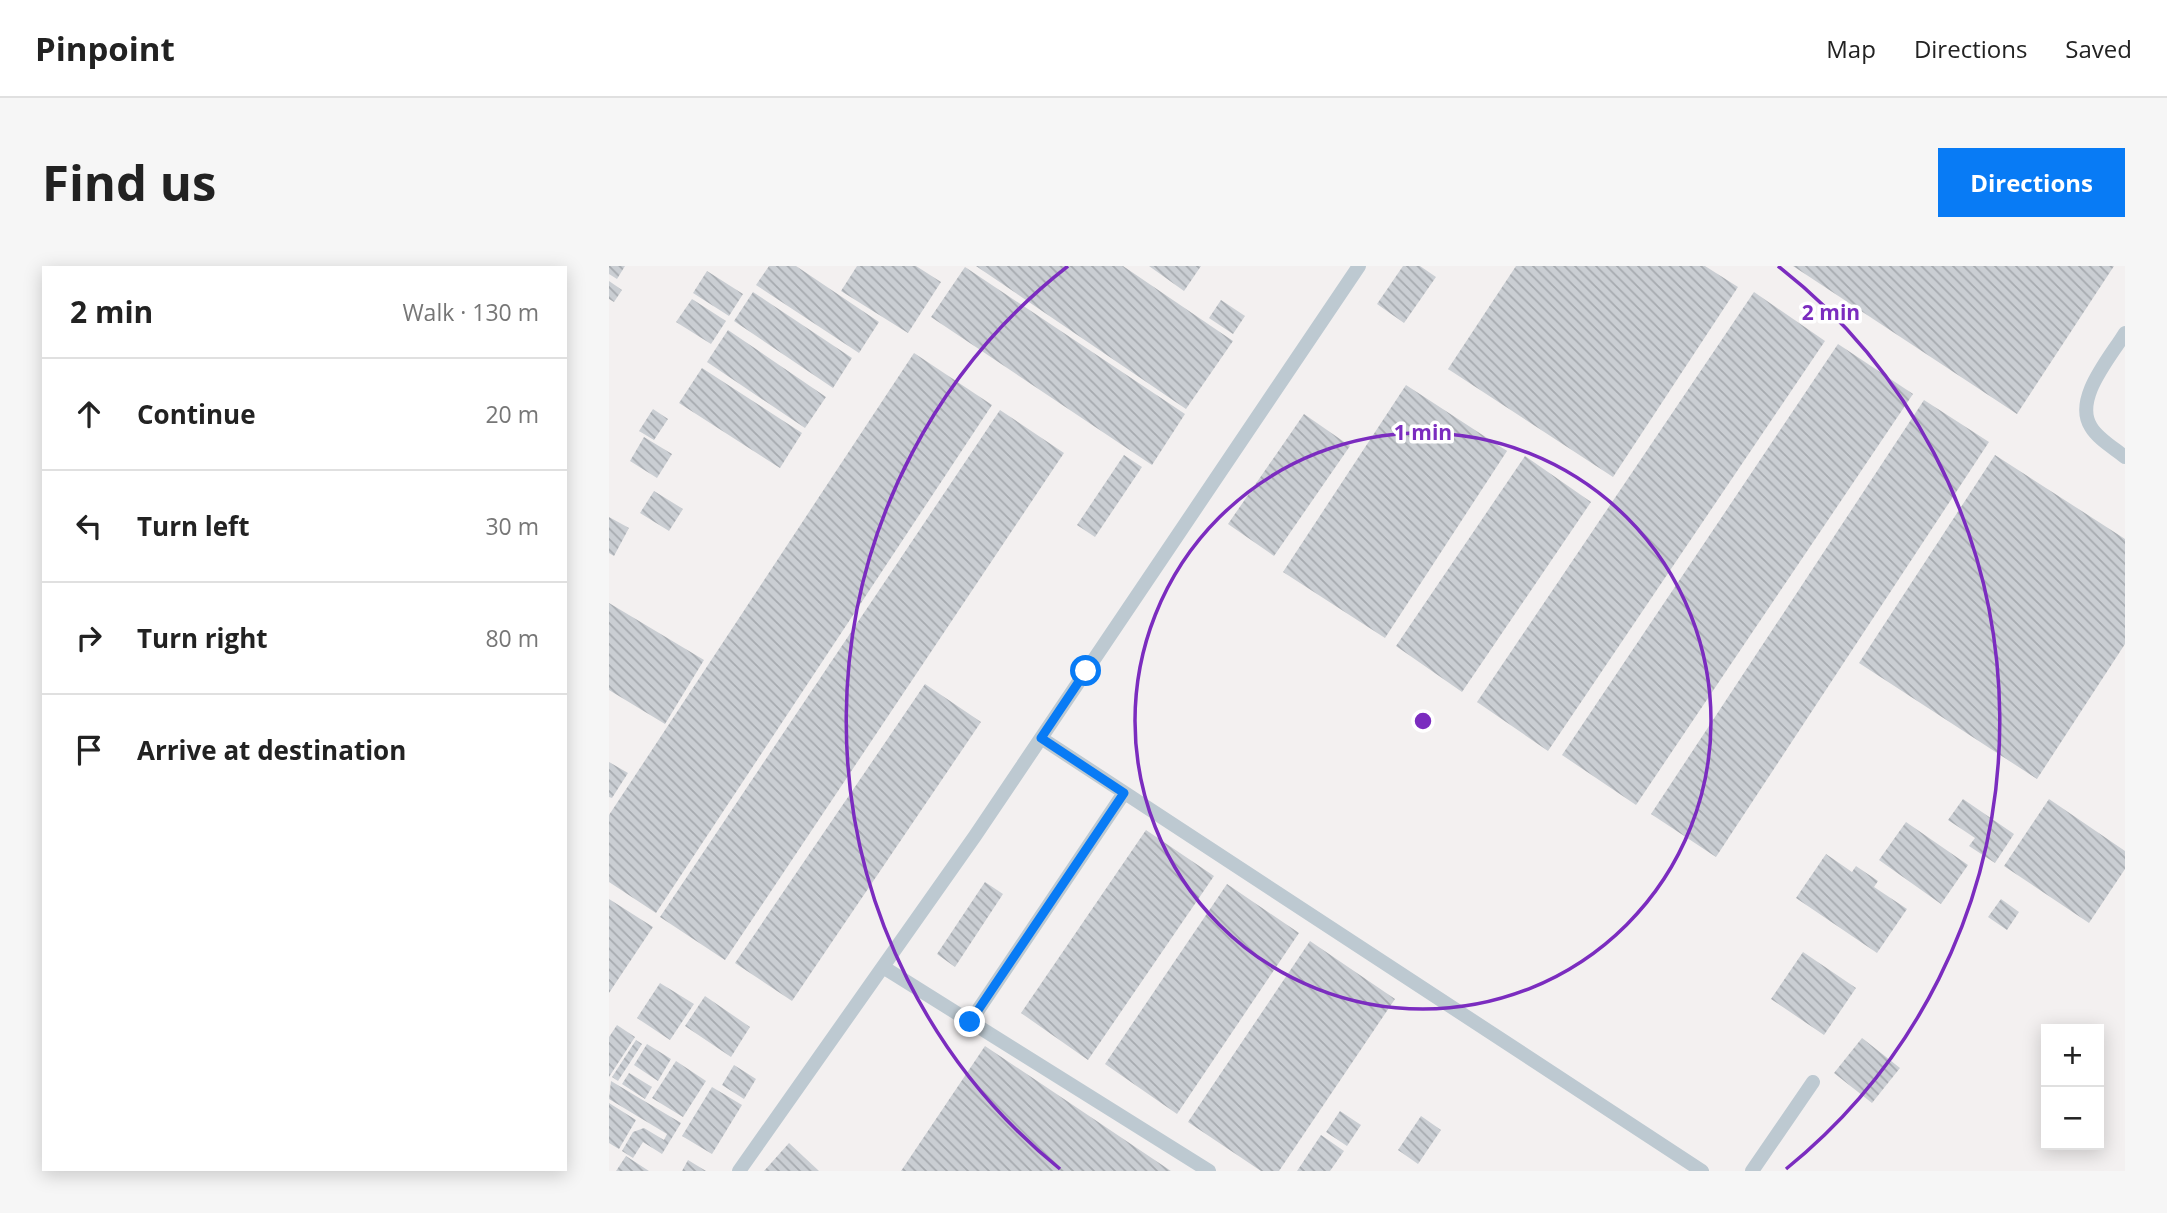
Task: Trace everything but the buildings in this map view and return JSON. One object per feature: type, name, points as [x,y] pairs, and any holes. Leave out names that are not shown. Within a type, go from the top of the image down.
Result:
[{"type":"lane","points":[[739,1171],[1041,738],[1359,266]]},
{"type":"lane","points":[[2125,333],[2086,399],[2084,415],[2092,430],[2125,457]]},
{"type":"lane","points":[[1041,738],[1702,1171]]},
{"type":"lane","points":[[970,1022],[1124,793]]},
{"type":"lane","points":[[883,967],[1209,1171]]},
{"type":"lane","points":[[1752,1171],[1813,1082]]},
{"type":"route","points":[[970,1022],[1124,793],[1041,738],[1086,671]]}]
